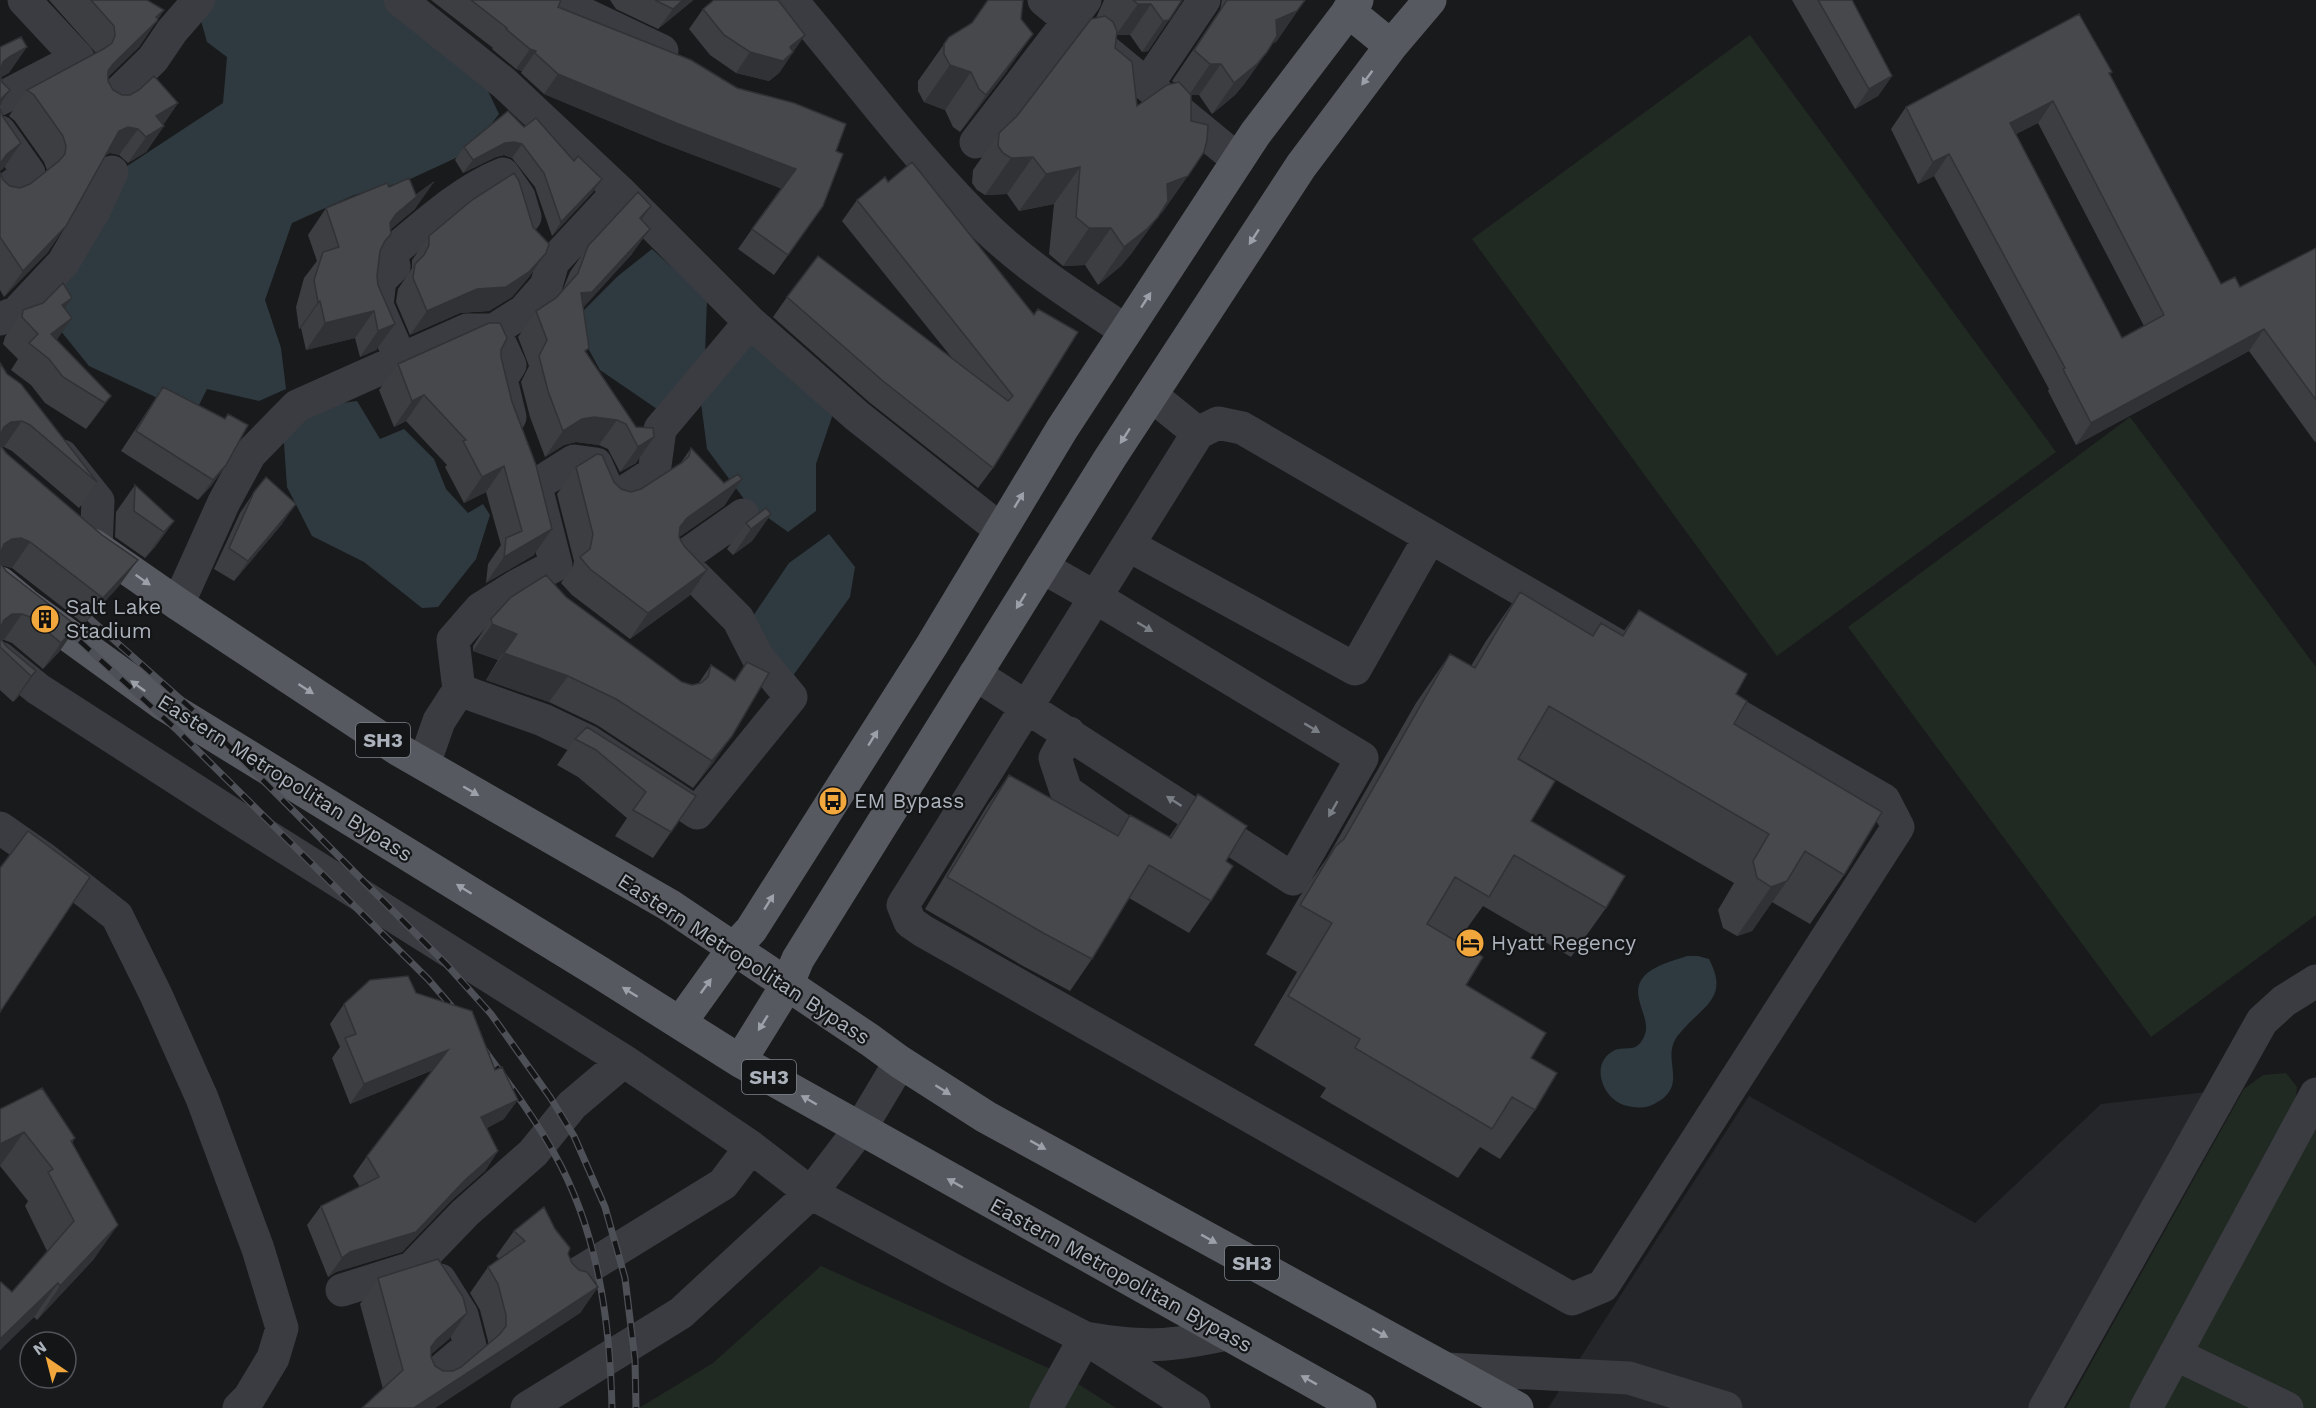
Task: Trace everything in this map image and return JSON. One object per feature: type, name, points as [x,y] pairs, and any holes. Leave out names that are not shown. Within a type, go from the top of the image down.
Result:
[{"type":"main road","points":[[740,1061],[787,985],[798,959],[1151,395],[1301,166],[1391,46],[1430,0]]},
{"type":"main road","points":[[680,1023],[733,949],[751,930],[932,645],[1062,429],[1238,160],[1352,6],[1391,46]]},
{"type":"main road","name":"Eastern Metropolitan Bypass","points":[[69,525],[96,547],[178,604],[399,750],[669,905],[900,1062],[986,1117],[1517,1408]]},
{"type":"main road","name":"Eastern Metropolitan Bypass","points":[[0,583],[25,604],[163,704],[740,1061],[1360,1408]]},
{"type":"street","points":[[0,99],[78,58],[24,0]]},
{"type":"street","points":[[108,103],[153,59],[161,24],[199,0]]},
{"type":"street","points":[[400,0],[504,83],[619,191],[750,322],[857,416],[1001,530]]},
{"type":"street","points":[[555,0],[692,66]]},
{"type":"street","points":[[791,0],[927,164],[991,232],[1042,274],[1126,331]]},
{"type":"street","points":[[1044,0],[1077,11],[1147,86],[1238,160]]},
{"type":"street","points":[[1147,86],[1204,0]]},
{"type":"street","points":[[976,142],[1077,11]]},
{"type":"street","points":[[0,132],[29,173],[0,195]]},
{"type":"street","points":[[0,319],[17,312],[63,263],[94,211],[112,172]]},
{"type":"street","points":[[401,360],[377,305],[380,280],[394,266],[390,254],[481,183],[503,174],[519,197],[534,245],[553,262]]},
{"type":"street","points":[[178,604],[224,502],[250,454],[297,406],[467,330],[494,330],[524,311],[546,286],[553,262],[619,191]]},
{"type":"street","points":[[536,485],[574,460],[596,464],[612,500],[654,473],[660,429],[750,322]]},
{"type":"street","points":[[424,764],[439,722],[459,690],[453,640],[480,609],[542,590],[556,565],[536,485],[512,423],[501,379],[510,365],[494,330]]},
{"type":"street","points":[[1151,395],[1198,432]]},
{"type":"street","points":[[1218,423],[1242,428],[1430,537],[1884,800],[1898,827],[1603,1286],[1572,1299],[923,931],[910,921],[903,905],[1198,432],[1218,423]]},
{"type":"street","points":[[46,435],[98,501],[96,547]]},
{"type":"street","points":[[459,690],[543,720],[589,742],[697,813],[790,697],[757,656],[738,619],[679,560],[743,515]]},
{"type":"street","points":[[1128,544],[1355,669],[1430,537]]},
{"type":"street","points":[[975,674],[1293,879],[1362,758],[1042,567]]},
{"type":"street","points":[[0,658],[38,689],[238,818],[624,1060],[751,1147],[811,1193],[1084,1338],[1194,1408]]},
{"type":"street","points":[[1069,733],[1055,758],[1065,791],[1134,839]]},
{"type":"street","points":[[0,828],[43,858],[117,916],[156,995],[201,1098],[258,1249],[282,1328],[273,1358],[249,1398],[239,1408]]},
{"type":"street","points":[[2045,1408],[2262,1021],[2284,1001],[2316,981]]},
{"type":"street","points":[[342,1290],[412,1268],[465,1213],[533,1153],[572,1105],[624,1060]]},
{"type":"street","points":[[527,1408],[681,1313],[811,1193],[860,1129],[900,1062]]},
{"type":"street","points":[[2146,1408],[2316,1094]]},
{"type":"street","points":[[569,1279],[723,1184],[751,1147]]},
{"type":"street","points":[[424,1256],[462,1315],[470,1346],[431,1379]]},
{"type":"street","points":[[1084,1338],[1124,1345],[1156,1346],[1184,1344],[1227,1334]]},
{"type":"street","points":[[1047,1408],[1084,1338]]},
{"type":"street","points":[[2175,1354],[2287,1408]]},
{"type":"street","points":[[1446,1369],[1629,1378],[1726,1408]]},
{"type":"shaded area","points":[[207,0],[386,0],[480,74],[499,114],[471,151],[406,181],[354,195],[292,223],[265,300],[281,348],[286,389],[259,401],[207,389],[194,415],[89,366],[60,330],[46,300],[118,172],[223,103],[227,57],[207,42],[198,10]]},
{"type":"shaded area","points":[[1750,35],[2056,452],[1777,656],[1472,239]]},
{"type":"shaded area","points":[[652,249],[707,299],[705,355],[657,409],[600,370],[573,321],[618,276]]},
{"type":"shaded area","points":[[751,341],[834,411],[816,464],[816,511],[788,532],[747,503],[707,449],[701,403]]},
{"type":"shaded area","points":[[357,401],[380,439],[404,429],[434,459],[446,489],[468,513],[483,504],[490,515],[476,559],[438,607],[422,608],[364,562],[312,536],[287,487],[283,429],[326,405]]},
{"type":"shaded area","points":[[2130,417],[2316,667],[2316,915],[2151,1037],[1848,627]]},
{"type":"shaded area","points":[[829,534],[855,567],[850,597],[792,677],[767,662],[751,619],[789,563]]},
{"type":"shaded area","points":[[1687,956],[1709,959],[1716,980],[1714,995],[1674,1042],[1672,1050],[1673,1083],[1670,1091],[1652,1105],[1637,1108],[1621,1104],[1614,1100],[1604,1086],[1601,1078],[1603,1062],[1607,1055],[1615,1050],[1635,1047],[1643,1039],[1646,1026],[1638,989],[1646,974],[1661,965]]},
{"type":"shaded area","points":[[2286,1073],[2297,1087],[2295,1104],[2274,1137],[2129,1408],[2066,1408],[2244,1089],[2263,1075]]},
{"type":"shaded area","points":[[2207,1092],[2033,1408],[1548,1408],[1749,1096],[1975,1223],[2101,1104]]},
{"type":"shaded area","points":[[2316,1125],[2316,1408],[2160,1408]]},
{"type":"shaded area","points":[[821,1266],[1064,1375],[1116,1408],[639,1408],[713,1363]]},
{"type":"building","points":[[91,0],[147,0],[164,10],[156,17],[157,21],[113,64],[108,71],[108,81],[113,90],[122,95],[130,95],[154,76],[178,103],[156,116],[164,126],[146,137],[138,129],[128,127],[119,131],[66,226],[23,271],[0,237],[0,172],[3,180],[10,186],[20,188],[30,184],[65,154],[66,146],[63,136],[34,95],[27,90],[112,43],[115,36],[114,26]]},
{"type":"building","points":[[471,0],[561,0],[558,7],[691,60],[737,88],[794,103],[846,124],[836,151],[843,154],[823,206],[788,255],[752,229],[796,169],[558,74],[535,53],[536,51],[530,49]]},
{"type":"building","points":[[655,0],[683,0],[673,9]]},
{"type":"building","points":[[714,0],[778,0],[805,35],[790,47],[793,52],[783,61],[750,52],[724,35],[703,9]]},
{"type":"building","points":[[988,0],[1023,0],[1021,19],[1033,34],[986,95],[979,89],[971,72],[950,65],[944,54],[944,44],[949,37],[972,23]]},
{"type":"building","points":[[1133,0],[1182,0],[1169,20],[1163,21],[1151,4],[1138,4]]},
{"type":"building","points":[[1227,0],[1305,0],[1297,11],[1276,20],[1277,36],[1267,52],[1257,64],[1234,83],[1221,64],[1210,64],[1194,50]]},
{"type":"building","points":[[1818,0],[1852,0],[1892,76],[1869,89]]},
{"type":"building","points":[[2079,14],[2112,72],[2109,73],[2221,284],[2235,277],[2240,287],[2316,248],[2316,400],[2264,329],[2091,423],[2063,369],[2065,368],[1949,154],[1933,162],[1906,107]],"holes":[[[2053,101],[2164,315],[2122,338],[2010,123]]]},
{"type":"building","points":[[1105,16],[1113,22],[1117,31],[1115,48],[1132,62],[1137,106],[1167,85],[1179,82],[1191,95],[1191,121],[1208,125],[1204,152],[1188,176],[1167,184],[1168,201],[1158,217],[1124,247],[1111,228],[1089,228],[1076,217],[1080,167],[1046,174],[1033,157],[1011,158],[998,146],[999,133],[1017,116],[1091,19]]},
{"type":"building","points":[[21,37],[27,47],[3,62],[0,71],[0,47]]},
{"type":"building","points":[[0,73],[2,82],[10,90],[2,98],[0,105]]},
{"type":"building","points":[[0,108],[3,117],[21,143],[7,154],[0,168]]},
{"type":"building","points":[[508,111],[524,127],[536,118],[574,161],[578,156],[602,179],[561,222],[544,173],[522,144],[505,143],[473,160],[464,147]]},
{"type":"building","points":[[912,162],[1034,315],[1038,309],[1078,332],[993,468],[883,381],[787,297],[818,256],[1008,401],[1013,396],[857,200],[885,177],[888,182]]},
{"type":"building","points":[[514,173],[519,181],[533,227],[549,244],[546,253],[529,272],[506,287],[477,289],[427,311],[413,278],[415,264],[424,255],[429,245],[429,236],[472,200]]},
{"type":"building","points":[[409,178],[416,195],[434,182],[396,214],[390,223],[391,234],[380,251],[378,285],[395,324],[378,331],[374,311],[325,323],[314,280],[323,252],[339,247],[326,208],[387,183],[389,187]]},
{"type":"building","points":[[638,192],[651,206],[640,218],[650,229],[592,292],[581,293],[589,348],[585,351],[636,427],[653,428],[654,437],[638,447],[626,424],[617,420],[594,417],[582,419],[563,431],[548,391],[539,356],[547,340],[536,311],[556,298],[578,273],[588,246]]},
{"type":"building","points":[[63,283],[72,298],[62,305],[72,318],[51,334],[111,396],[105,403],[63,377],[49,359],[29,343],[38,334],[22,317],[23,310],[43,303]]},
{"type":"building","points":[[489,323],[500,323],[507,338],[501,350],[501,357],[512,402],[536,465],[552,529],[504,557],[506,538],[522,531],[504,466],[482,477],[463,441],[466,440],[424,395],[412,401],[398,364]]},
{"type":"building","points":[[0,363],[7,374],[21,384],[97,482],[30,425],[22,421],[11,422],[4,427],[0,436]]},
{"type":"building","points":[[163,387],[225,419],[228,414],[248,425],[226,465],[213,480],[136,431]]},
{"type":"building","points":[[0,438],[1,446],[6,453],[102,535],[138,560],[103,598],[30,542],[21,538],[12,539],[4,544],[0,554]]},
{"type":"building","points":[[691,448],[724,483],[738,474],[742,479],[687,518],[680,527],[679,537],[684,546],[707,570],[648,613],[590,569],[580,557],[590,549],[593,534],[576,467],[597,454],[602,455],[614,482],[621,489],[631,492],[641,489],[683,462],[689,456]]},
{"type":"building","points":[[266,477],[296,504],[248,561],[229,548],[254,492]]},
{"type":"building","points":[[135,485],[174,521],[164,532],[134,511]]},
{"type":"building","points":[[766,508],[771,514],[751,529],[746,523]]},
{"type":"building","points":[[0,556],[1,564],[6,571],[77,626],[61,643],[30,617],[22,614],[12,614],[4,620],[0,628]]},
{"type":"building","points":[[546,575],[566,597],[682,682],[692,685],[701,683],[708,677],[711,665],[735,681],[747,662],[769,673],[732,736],[712,761],[616,699],[568,676],[504,653],[517,634],[492,624],[491,619],[511,597]]},
{"type":"building","points":[[1520,592],[1593,636],[1601,623],[1623,636],[1639,610],[1747,674],[1736,694],[1747,701],[1734,724],[1882,812],[1844,875],[1805,851],[1787,881],[1771,887],[1757,878],[1753,861],[1769,834],[1549,706],[1518,759],[1555,781],[1531,821],[1625,876],[1606,908],[1514,855],[1489,897],[1455,877],[1427,924],[1483,957],[1466,985],[1546,1033],[1531,1058],[1557,1073],[1535,1110],[1512,1097],[1492,1129],[1355,1048],[1360,1039],[1288,996],[1332,923],[1300,905],[1335,847],[1344,839],[1450,654],[1475,668]]},
{"type":"building","points":[[0,629],[1,639],[6,646],[36,671],[31,676],[0,647]]},
{"type":"building","points":[[587,727],[696,796],[671,832],[633,810],[646,792],[596,750],[575,739]]},
{"type":"building","points":[[1009,775],[1118,836],[1130,815],[1171,838],[1198,794],[1247,826],[1226,861],[1233,866],[1211,901],[1149,865],[1092,959],[947,877]]},
{"type":"building","points":[[28,831],[90,877],[0,1012],[0,868]]},
{"type":"building","points":[[408,976],[416,993],[472,1011],[495,1070],[502,1067],[518,1100],[481,1117],[498,1151],[465,1180],[416,1232],[350,1252],[342,1258],[321,1206],[379,1177],[367,1156],[448,1050],[364,1084],[345,1038],[356,1034],[344,1004],[370,980]]},
{"type":"building","points":[[42,1088],[75,1138],[71,1141],[118,1225],[60,1286],[58,1283],[0,1339],[0,1283],[12,1292],[74,1221],[48,1172],[53,1169],[24,1132],[0,1144],[0,1109]]},
{"type":"building","points":[[544,1207],[555,1229],[570,1248],[568,1254],[572,1263],[579,1270],[587,1272],[598,1287],[414,1408],[362,1408],[403,1370],[378,1278],[438,1259],[463,1297],[467,1313],[431,1347],[431,1357],[435,1366],[443,1371],[453,1371],[461,1367],[500,1334],[506,1326],[506,1315],[498,1284],[488,1267],[525,1241],[514,1231]]},
{"type":"railway","points":[[78,608],[195,712],[446,964],[491,1014],[550,1097],[574,1136],[605,1207],[625,1278],[635,1360],[636,1408]]},
{"type":"railway","points":[[59,622],[178,731],[428,979],[459,1015]]},
{"type":"railway","points":[[480,1044],[546,1139],[569,1183],[581,1214],[599,1277],[608,1342],[612,1408]]},
{"type":"place","name":"Salt Lake Stadium","points":[[45,619]]},
{"type":"place","name":"EM Bypass","points":[[833,801]]},
{"type":"place","name":"Hyatt Regency","points":[[1470,943]]}]
